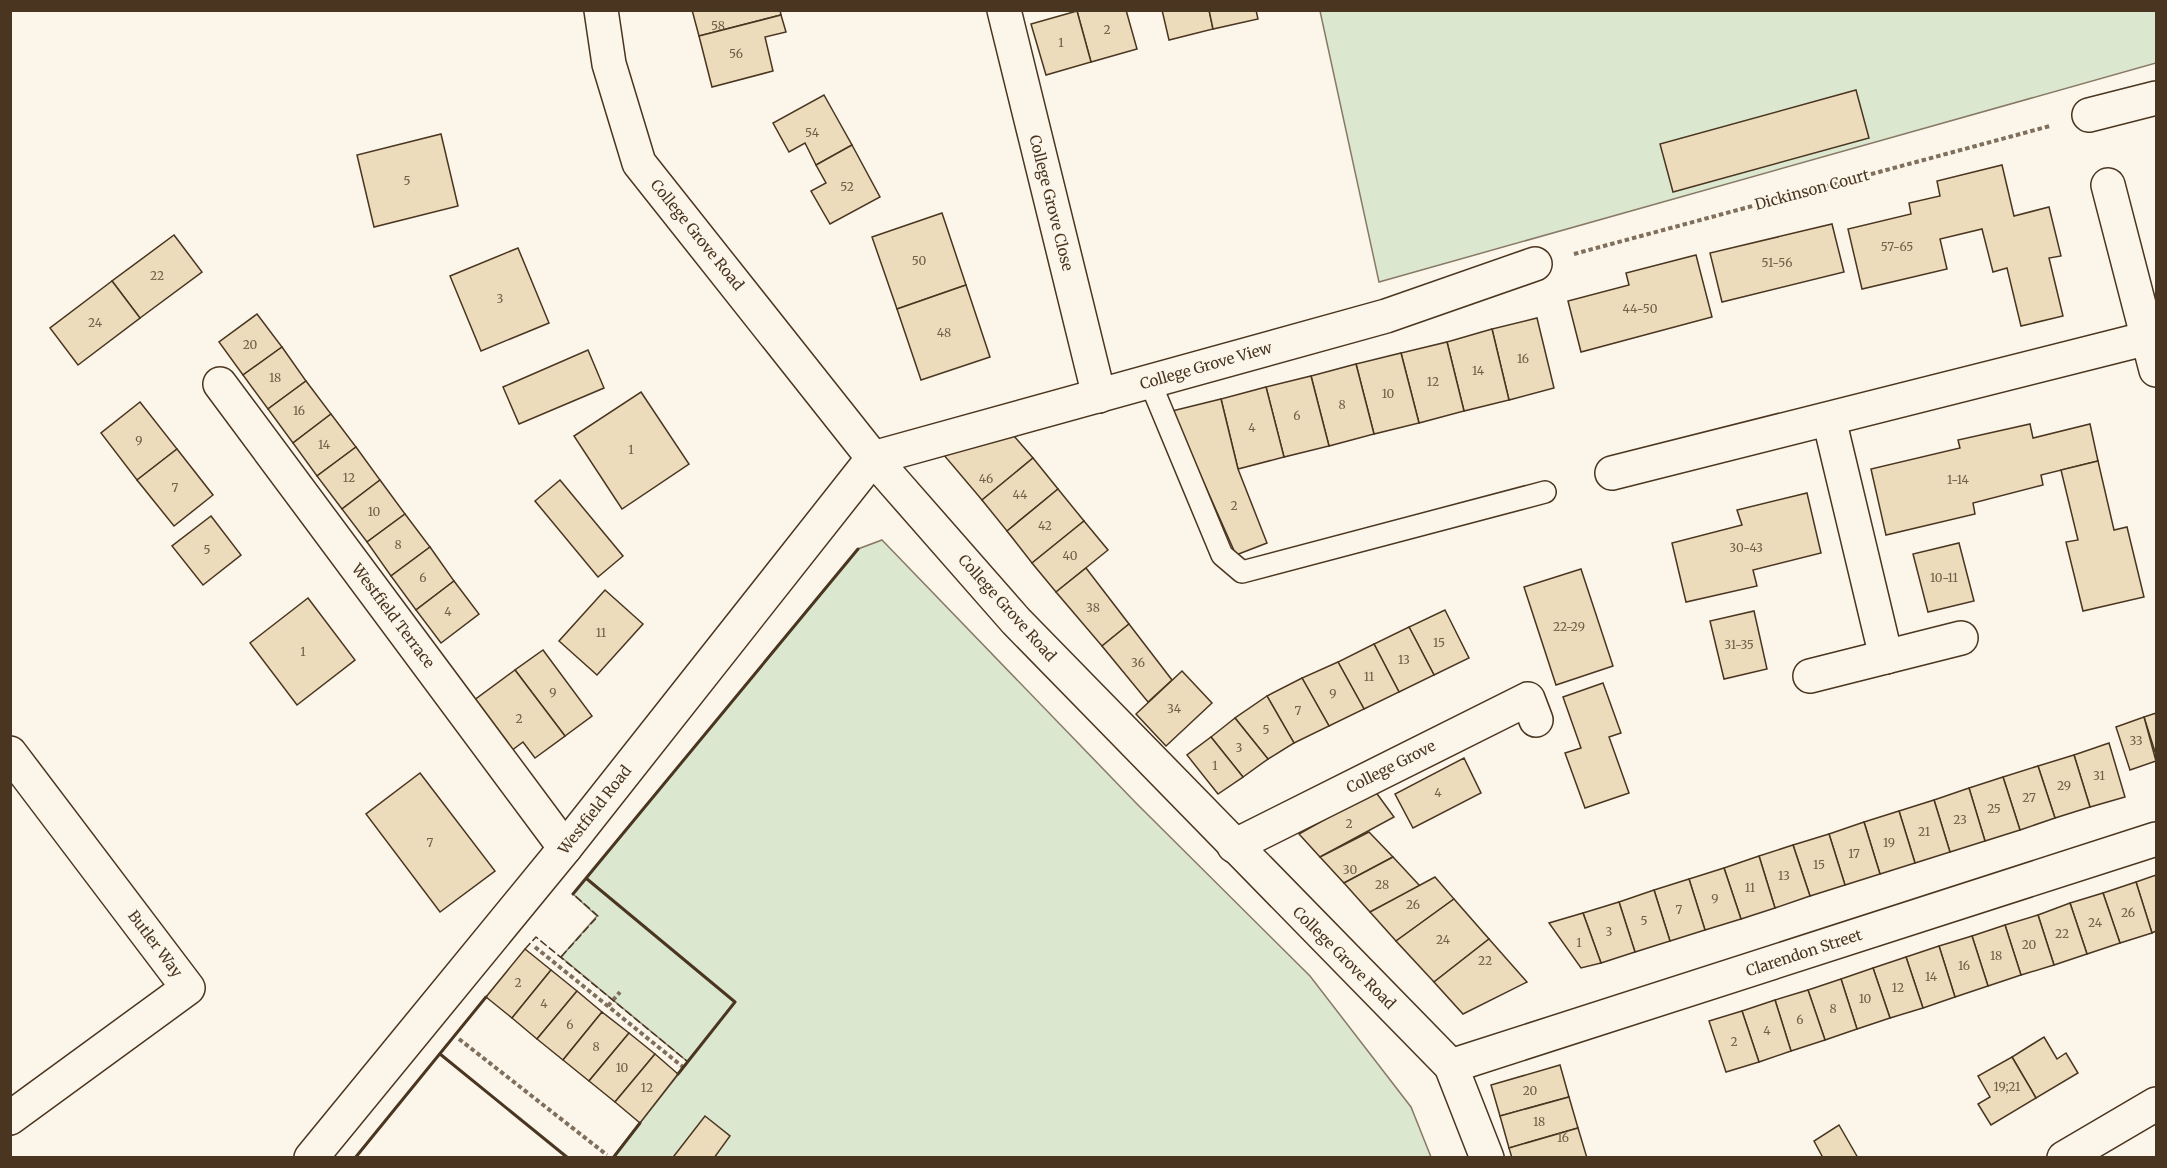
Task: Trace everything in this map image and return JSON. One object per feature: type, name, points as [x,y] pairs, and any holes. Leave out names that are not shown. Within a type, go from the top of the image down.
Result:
[{"type":"street","name":"College Grove Road","points":[[601,10],[609,64],[639,163],[873,458],[1016,621],[1451,1066],[1487,1158]]},
{"type":"street","name":"College Grove Close","points":[[1004,10],[1099,396]]},
{"type":"street","points":[[2089,115],[2157,98]]},
{"type":"street","points":[[2108,185],[2157,370]]},
{"type":"street","name":"College Grove View","points":[[873,458],[1386,316],[1535,264]]},
{"type":"street","points":[[1612,473],[2148,338]]},
{"type":"street","name":"Westfield Terrace","points":[[220,384],[565,848]]},
{"type":"street","points":[[1829,419],[1886,657]]},
{"type":"street","name":"Westfield Road","points":[[310,1158],[565,848],[873,458]]},
{"type":"street","points":[[1810,676],[1961,638]]},
{"type":"street","name":"College Grove","points":[[1234,846],[1528,699],[1536,720]]},
{"type":"street","name":"Butler Way","points":[[10,753],[188,988],[10,1118]]},
{"type":"street","name":"Clarendon Street","points":[[1451,1066],[2157,839]]},
{"type":"street","points":[[2064,1158],[2157,1104]]},
{"type":"lane","points":[[1150,382],[1222,555],[1242,572],[1545,492]]},
{"type":"path","name":"Dickinson Court","points":[[1535,264],[2089,115]]},
{"type":"path","points":[[504,923],[683,1066]]},
{"type":"path","points":[[608,1006],[620,992]]},
{"type":"path","points":[[429,1015],[607,1155]]},
{"type":"green space","points":[[1320,11],[2156,11],[2156,63],[1379,282]]},
{"type":"green space","points":[[882,540],[1137,804],[1310,976],[1411,1107],[1431,1157],[613,1157],[688,1062],[561,957],[597,916],[573,894],[858,549]]},
{"type":"building","points":[[692,10],[780,10],[781,15],[699,36]]},
{"type":"building","points":[[1126,10],[1137,49],[1091,62],[1077,11]]},
{"type":"building","points":[[1162,10],[1209,10],[1213,29],[1169,40]]},
{"type":"building","points":[[1209,10],[1256,10],[1258,19],[1213,29]]},
{"type":"building","points":[[1077,11],[1091,62],[1046,75],[1031,24]]},
{"type":"building","points":[[781,15],[786,32],[765,37],[773,71],[712,87],[699,36]]},
{"type":"building","points":[[1856,90],[1869,138],[1673,192],[1660,144]]},
{"type":"building","points":[[824,95],[852,145],[816,165],[805,143],[789,152],[773,123]]},
{"type":"building","points":[[441,134],[458,206],[374,227],[357,155]]},
{"type":"building","points":[[852,145],[880,197],[830,224],[811,191],[826,183],[816,165]]},
{"type":"building","points":[[2002,165],[2014,216],[2049,207],[2061,256],[2049,258],[2063,316],[2021,326],[2007,268],[1993,272],[1982,229],[1940,239],[1947,269],[1862,289],[1848,229],[1911,214],[1909,203],[1940,196],[1937,181]]},
{"type":"building","points":[[942,213],[966,285],[897,309],[872,237]]},
{"type":"building","points":[[1832,224],[1844,272],[1722,302],[1710,253]]},
{"type":"building","points":[[174,235],[202,272],[140,318],[112,281]]},
{"type":"building","points":[[518,248],[549,323],[481,351],[450,276]]},
{"type":"building","points":[[1696,255],[1712,317],[1581,352],[1568,301],[1629,285],[1626,273]]},
{"type":"building","points":[[112,281],[140,318],[78,365],[50,328]]},
{"type":"building","points":[[966,285],[990,357],[921,380],[897,309]]},
{"type":"building","points":[[257,314],[282,347],[243,375],[219,342]]},
{"type":"building","points":[[1537,318],[1554,388],[1509,400],[1492,329]]},
{"type":"building","points":[[1492,329],[1509,400],[1464,411],[1447,342]]},
{"type":"building","points":[[1447,342],[1464,411],[1419,423],[1401,353]]},
{"type":"building","points":[[282,347],[306,381],[268,409],[243,375]]},
{"type":"building","points":[[588,350],[604,388],[519,424],[503,387]]},
{"type":"building","points":[[1401,353],[1419,423],[1374,434],[1356,364]]},
{"type":"building","points":[[1356,364],[1374,434],[1329,446],[1311,376]]},
{"type":"building","points":[[1311,376],[1329,446],[1284,457],[1266,387]]},
{"type":"building","points":[[306,381],[331,414],[293,443],[268,409]]},
{"type":"building","points":[[1266,387],[1284,457],[1238,469],[1221,399]]},
{"type":"building","points":[[641,392],[689,464],[622,509],[574,436]]},
{"type":"building","points":[[1221,399],[1238,469],[1267,543],[1236,555],[1172,411]]},
{"type":"building","points":[[140,402],[177,449],[137,480],[101,433]]},
{"type":"building","points":[[331,414],[356,447],[317,476],[293,443]]},
{"type":"building","points":[[2030,424],[2033,438],[2090,424],[2098,461],[2041,475],[2043,485],[1973,503],[1975,514],[1886,535],[1871,469],[1960,448],[1958,440]]},
{"type":"building","points":[[1014,436],[1033,458],[982,500],[943,454]]},
{"type":"building","points":[[356,447],[380,480],[342,509],[317,476]]},
{"type":"building","points":[[177,449],[213,495],[174,526],[137,480]]},
{"type":"building","points":[[1033,458],[1058,489],[1007,531],[982,500]]},
{"type":"building","points":[[2098,461],[2114,530],[2127,527],[2144,597],[2083,611],[2066,542],[2078,540],[2061,470]]},
{"type":"building","points":[[380,480],[405,514],[367,542],[342,509]]},
{"type":"building","points":[[560,480],[623,556],[598,577],[535,501]]},
{"type":"building","points":[[1058,489],[1084,521],[1032,563],[1007,531]]},
{"type":"building","points":[[1807,493],[1821,553],[1753,570],[1757,586],[1686,602],[1672,543],[1742,525],[1737,510]]},
{"type":"building","points":[[405,514],[430,547],[391,576],[367,542]]},
{"type":"building","points":[[211,516],[241,555],[203,585],[172,546]]},
{"type":"building","points":[[1084,521],[1108,550],[1056,592],[1032,563]]},
{"type":"building","points":[[1959,543],[1974,601],[1928,612],[1913,554]]},
{"type":"building","points":[[430,547],[454,581],[416,610],[391,576]]},
{"type":"building","points":[[1086,568],[1129,624],[1102,646],[1056,592]]},
{"type":"building","points":[[1581,569],[1613,666],[1556,685],[1524,587]]},
{"type":"building","points":[[454,581],[479,614],[441,643],[416,610]]},
{"type":"building","points":[[605,590],[643,624],[597,675],[559,641]]},
{"type":"building","points":[[308,598],[355,660],[297,705],[250,643]]},
{"type":"building","points":[[1445,610],[1469,658],[1434,675],[1409,627]]},
{"type":"building","points":[[1754,611],[1767,669],[1724,679],[1710,621]]},
{"type":"building","points":[[1129,624],[1172,680],[1148,702],[1102,646]]},
{"type":"building","points":[[1409,627],[1434,675],[1399,692],[1374,644]]},
{"type":"building","points":[[1374,644],[1399,692],[1364,709],[1338,662]]},
{"type":"building","points":[[543,650],[592,716],[565,736],[515,670]]},
{"type":"building","points":[[1338,662],[1364,709],[1329,726],[1302,678]]},
{"type":"building","points":[[515,670],[565,736],[535,758],[523,742],[511,751],[473,701]]},
{"type":"building","points":[[1182,671],[1212,703],[1166,746],[1136,714]]},
{"type":"building","points":[[1302,678],[1329,726],[1294,743],[1267,696]]},
{"type":"building","points":[[1603,683],[1621,733],[1609,737],[1629,793],[1585,808],[1565,753],[1581,748],[1563,697]]},
{"type":"building","points":[[1267,696],[1294,743],[1268,759],[1235,718]]},
{"type":"building","points":[[2156,713],[2156,755],[2144,717]]},
{"type":"building","points":[[2144,717],[2156,761],[2130,770],[2116,727]]},
{"type":"building","points":[[1235,718],[1268,759],[1243,777],[1211,737]]},
{"type":"building","points":[[1211,737],[1243,777],[1218,794],[1187,755]]},
{"type":"building","points":[[2109,743],[2125,797],[2090,807],[2074,755]]},
{"type":"building","points":[[2074,755],[2090,807],[2055,818],[2038,766]]},
{"type":"building","points":[[1464,758],[1481,793],[1413,828],[1395,794]]},
{"type":"building","points":[[2038,766],[2055,818],[2020,830],[2003,777]]},
{"type":"building","points":[[420,773],[495,871],[440,912],[366,814]]},
{"type":"building","points":[[2003,777],[2020,830],[1985,841],[1969,788]]},
{"type":"building","points":[[1969,788],[1985,841],[1950,852],[1934,800]]},
{"type":"building","points":[[1375,791],[1394,817],[1320,857],[1299,834]]},
{"type":"building","points":[[1934,800],[1950,852],[1915,863],[1899,811]]},
{"type":"building","points":[[1899,811],[1915,863],[1880,874],[1864,822]]},
{"type":"building","points":[[1864,822],[1880,874],[1845,885],[1829,834]]},
{"type":"building","points":[[1369,832],[1393,857],[1344,883],[1320,857]]},
{"type":"building","points":[[1829,834],[1845,885],[1810,896],[1793,845]]},
{"type":"building","points":[[1793,845],[1810,896],[1775,908],[1759,856]]},
{"type":"building","points":[[1759,856],[1775,908],[1741,919],[1724,868]]},
{"type":"building","points":[[1393,857],[1420,886],[1370,912],[1344,883]]},
{"type":"building","points":[[1724,868],[1741,919],[1705,930],[1689,879]]},
{"type":"building","points":[[2156,875],[2156,931],[2152,933],[2136,882]]},
{"type":"building","points":[[1435,877],[1454,899],[1396,941],[1370,912]]},
{"type":"building","points":[[1689,879],[1705,930],[1670,941],[1654,890]]},
{"type":"building","points":[[2136,882],[2152,933],[2120,943],[2103,893]]},
{"type":"building","points":[[1654,890],[1670,941],[1635,952],[1619,902]]},
{"type":"building","points":[[2103,893],[2120,943],[2087,954],[2070,903]]},
{"type":"building","points":[[1454,899],[1489,939],[1434,982],[1396,941]]},
{"type":"building","points":[[1619,902],[1635,952],[1601,963],[1583,913]]},
{"type":"building","points":[[2070,903],[2087,954],[2054,965],[2038,915]]},
{"type":"building","points":[[1583,913],[1601,963],[1581,968],[1549,923]]},
{"type":"building","points":[[2038,915],[2054,965],[2021,975],[2005,925]]},
{"type":"building","points":[[2005,925],[2021,975],[1988,986],[1972,936]]},
{"type":"building","points":[[1972,936],[1988,986],[1955,997],[1939,946]]},
{"type":"building","points":[[1489,939],[1527,982],[1463,1014],[1434,982]]},
{"type":"building","points":[[1939,946],[1955,997],[1923,1008],[1906,957]]},
{"type":"building","points":[[525,949],[551,970],[512,1018],[486,997]]},
{"type":"building","points":[[1906,957],[1923,1008],[1890,1018],[1873,968]]},
{"type":"building","points":[[1873,968],[1890,1018],[1857,1029],[1841,979]]},
{"type":"building","points":[[551,970],[577,991],[537,1039],[512,1018]]},
{"type":"building","points":[[1841,979],[1857,1029],[1825,1040],[1808,990]]},
{"type":"building","points":[[1808,990],[1825,1040],[1791,1051],[1775,1000]]},
{"type":"building","points":[[577,991],[602,1012],[563,1060],[537,1039]]},
{"type":"building","points":[[1775,1000],[1791,1051],[1759,1062],[1742,1011]]},
{"type":"building","points":[[1742,1011],[1759,1062],[1726,1072],[1709,1021]]},
{"type":"building","points":[[602,1012],[629,1033],[589,1081],[563,1060]]},
{"type":"building","points":[[629,1033],[655,1054],[615,1102],[589,1081]]},
{"type":"building","points":[[2044,1037],[2057,1059],[2066,1053],[2078,1073],[2036,1098],[2012,1057]]},
{"type":"building","points":[[655,1054],[678,1074],[640,1123],[615,1102]]},
{"type":"building","points":[[2012,1057],[2036,1098],[1991,1125],[1978,1104],[1990,1097],[1978,1076]]},
{"type":"building","points":[[1560,1065],[1569,1097],[1500,1116],[1491,1085]]},
{"type":"building","points":[[1569,1097],[1578,1128],[1509,1148],[1500,1116]]},
{"type":"building","points":[[705,1116],[730,1136],[714,1158],[676,1158],[674,1156]]},
{"type":"building","points":[[1839,1125],[1858,1158],[1819,1158],[1822,1156],[1814,1141]]},
{"type":"building","points":[[1578,1128],[1587,1158],[1512,1158],[1509,1148]]},
{"type":"fence","points":[[561,957],[598,916],[573,894]]},
{"type":"fence","points":[[525,949],[536,937],[688,1062]]},
{"type":"wall","points":[[573,894],[858,549]]},
{"type":"wall","points":[[587,879],[735,1002],[678,1074]]},
{"type":"wall","points":[[355,1158],[486,997]]},
{"type":"wall","points":[[440,1054],[568,1158]]},
{"type":"wall","points":[[613,1158],[640,1123]]}]
